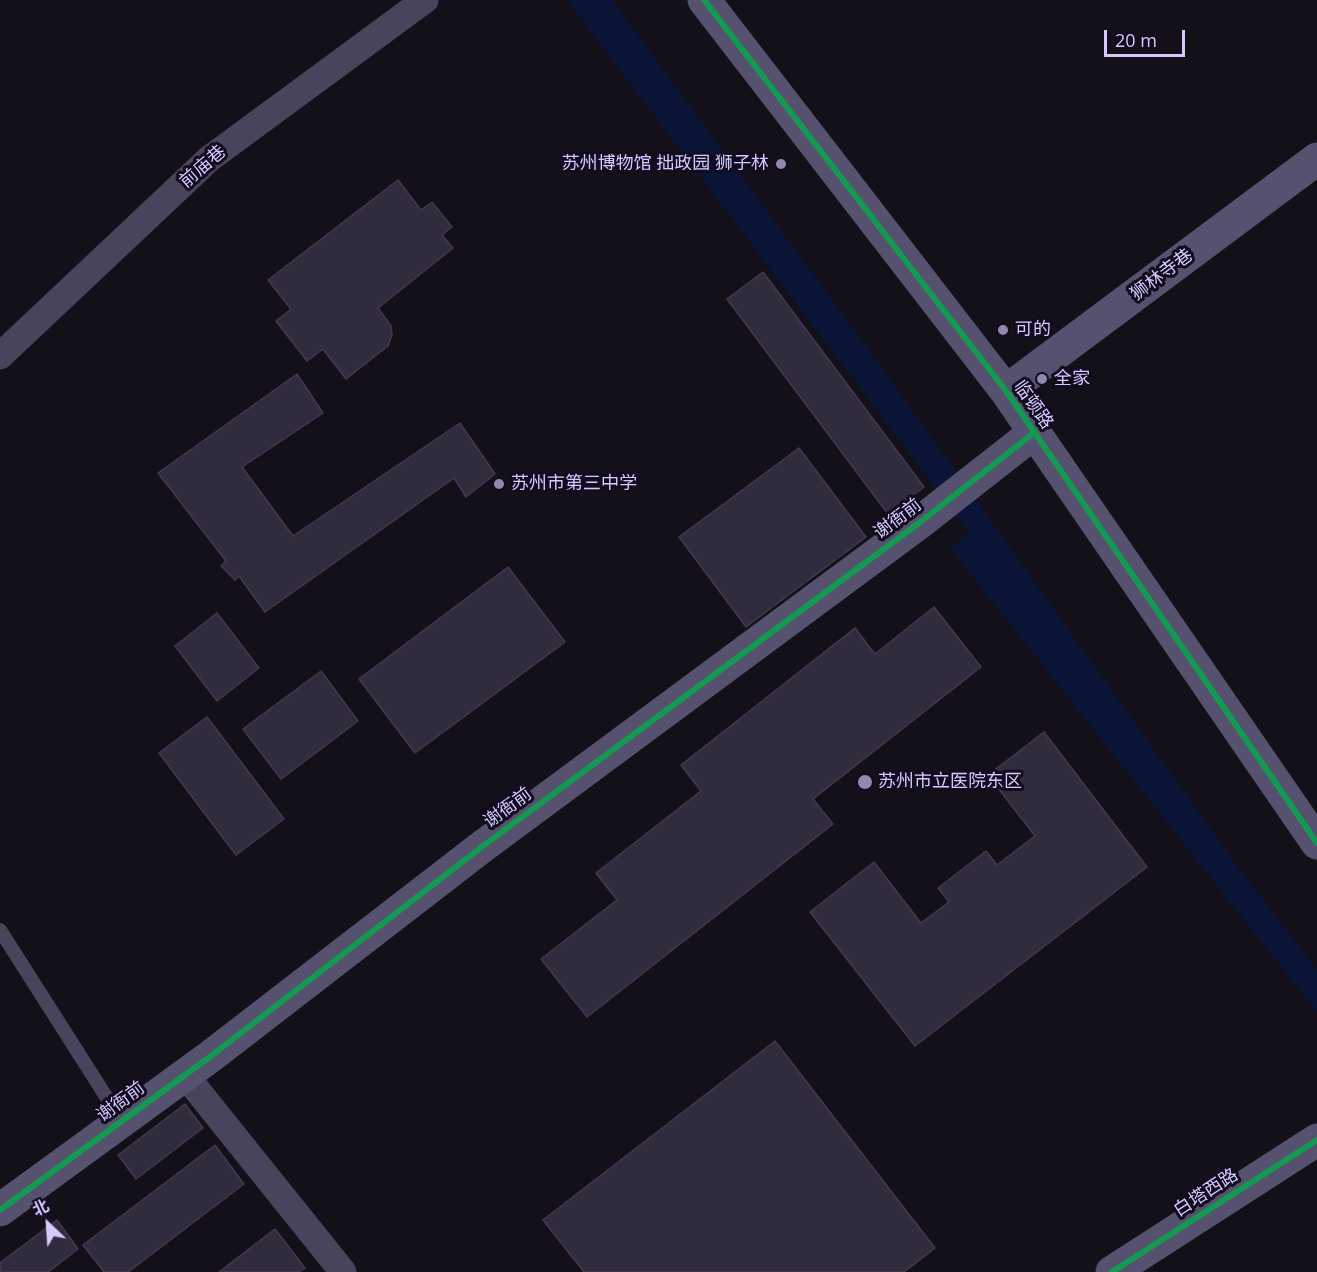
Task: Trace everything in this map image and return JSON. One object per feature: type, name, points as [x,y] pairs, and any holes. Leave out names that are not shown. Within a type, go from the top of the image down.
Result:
[{"type":"street","name":"前庙巷","points":[[0,357],[209,159],[425,0]]},
{"type":"street","name":"临顿路","points":[[704,0],[1006,391],[1317,843]]},
{"type":"street","name":"狮林寺巷","points":[[1006,391],[1317,159]]},
{"type":"street","name":"谢衙前","points":[[0,1210],[185,1075],[483,846],[919,523],[1035,432]]},
{"type":"street","points":[[185,1075],[343,1272]]},
{"type":"street","name":"白塔西路","points":[[1112,1272],[1317,1140]]},
{"type":"lane","points":[[0,930],[121,1120]]},
{"type":"water","points":[[567,0],[612,0],[882,368],[1238,867],[1317,970],[1317,1012],[950,548],[969,532]]},
{"type":"building","points":[[398,180],[421,210],[432,202],[452,227],[442,235],[453,248],[378,308],[391,326],[392,335],[388,346],[346,379],[323,349],[307,361],[276,321],[291,309],[268,280]]},
{"type":"building","points":[[763,272],[924,487],[888,514],[727,299]]},
{"type":"building","points":[[297,374],[323,413],[242,467],[293,536],[460,423],[495,474],[466,497],[454,478],[265,612],[239,576],[235,580],[221,566],[226,561],[158,473]]},
{"type":"building","points":[[799,448],[866,537],[746,627],[679,537]]},
{"type":"building","points":[[508,567],[565,642],[415,753],[359,679]]},
{"type":"building","points":[[934,607],[981,667],[813,799],[833,824],[587,1017],[541,959],[617,900],[596,873],[701,791],[681,765],[855,628],[875,654]]},
{"type":"building","points":[[217,613],[259,668],[217,701],[175,646]]},
{"type":"building","points":[[321,671],[358,721],[281,779],[243,729]]},
{"type":"building","points":[[207,717],[284,819],[236,855],[159,753]]},
{"type":"building","points":[[1044,732],[1147,867],[915,1046],[810,912],[874,862],[921,923],[949,902],[938,888],[986,851],[997,865],[1035,836],[988,775]]},
{"type":"building","points":[[775,1041],[935,1248],[904,1272],[584,1272],[543,1220]]},
{"type":"building","points":[[185,1104],[203,1128],[136,1179],[118,1155]]},
{"type":"building","points":[[215,1145],[244,1184],[128,1272],[104,1272],[83,1245]]},
{"type":"building","points":[[57,1220],[78,1249],[48,1272],[1,1272],[0,1263]]},
{"type":"building","points":[[275,1229],[305,1268],[299,1272],[219,1272]]},
{"type":"cycle path","points":[[704,0],[1006,391],[1317,843]]},
{"type":"cycle path","points":[[0,1210],[211,1056],[483,846],[919,523],[1035,432]]},
{"type":"cycle path","points":[[1112,1272],[1317,1140]]},
{"type":"place","name":"苏州博物馆 拙政园 狮子林","points":[[781,164]]},
{"type":"place","name":"可的","points":[[1003,330]]},
{"type":"place","name":"全家","points":[[1042,379]]},
{"type":"place","name":"苏州市第三中学","points":[[499,484]]},
{"type":"place","name":"苏州市立医院东区","points":[[865,782]]}]
